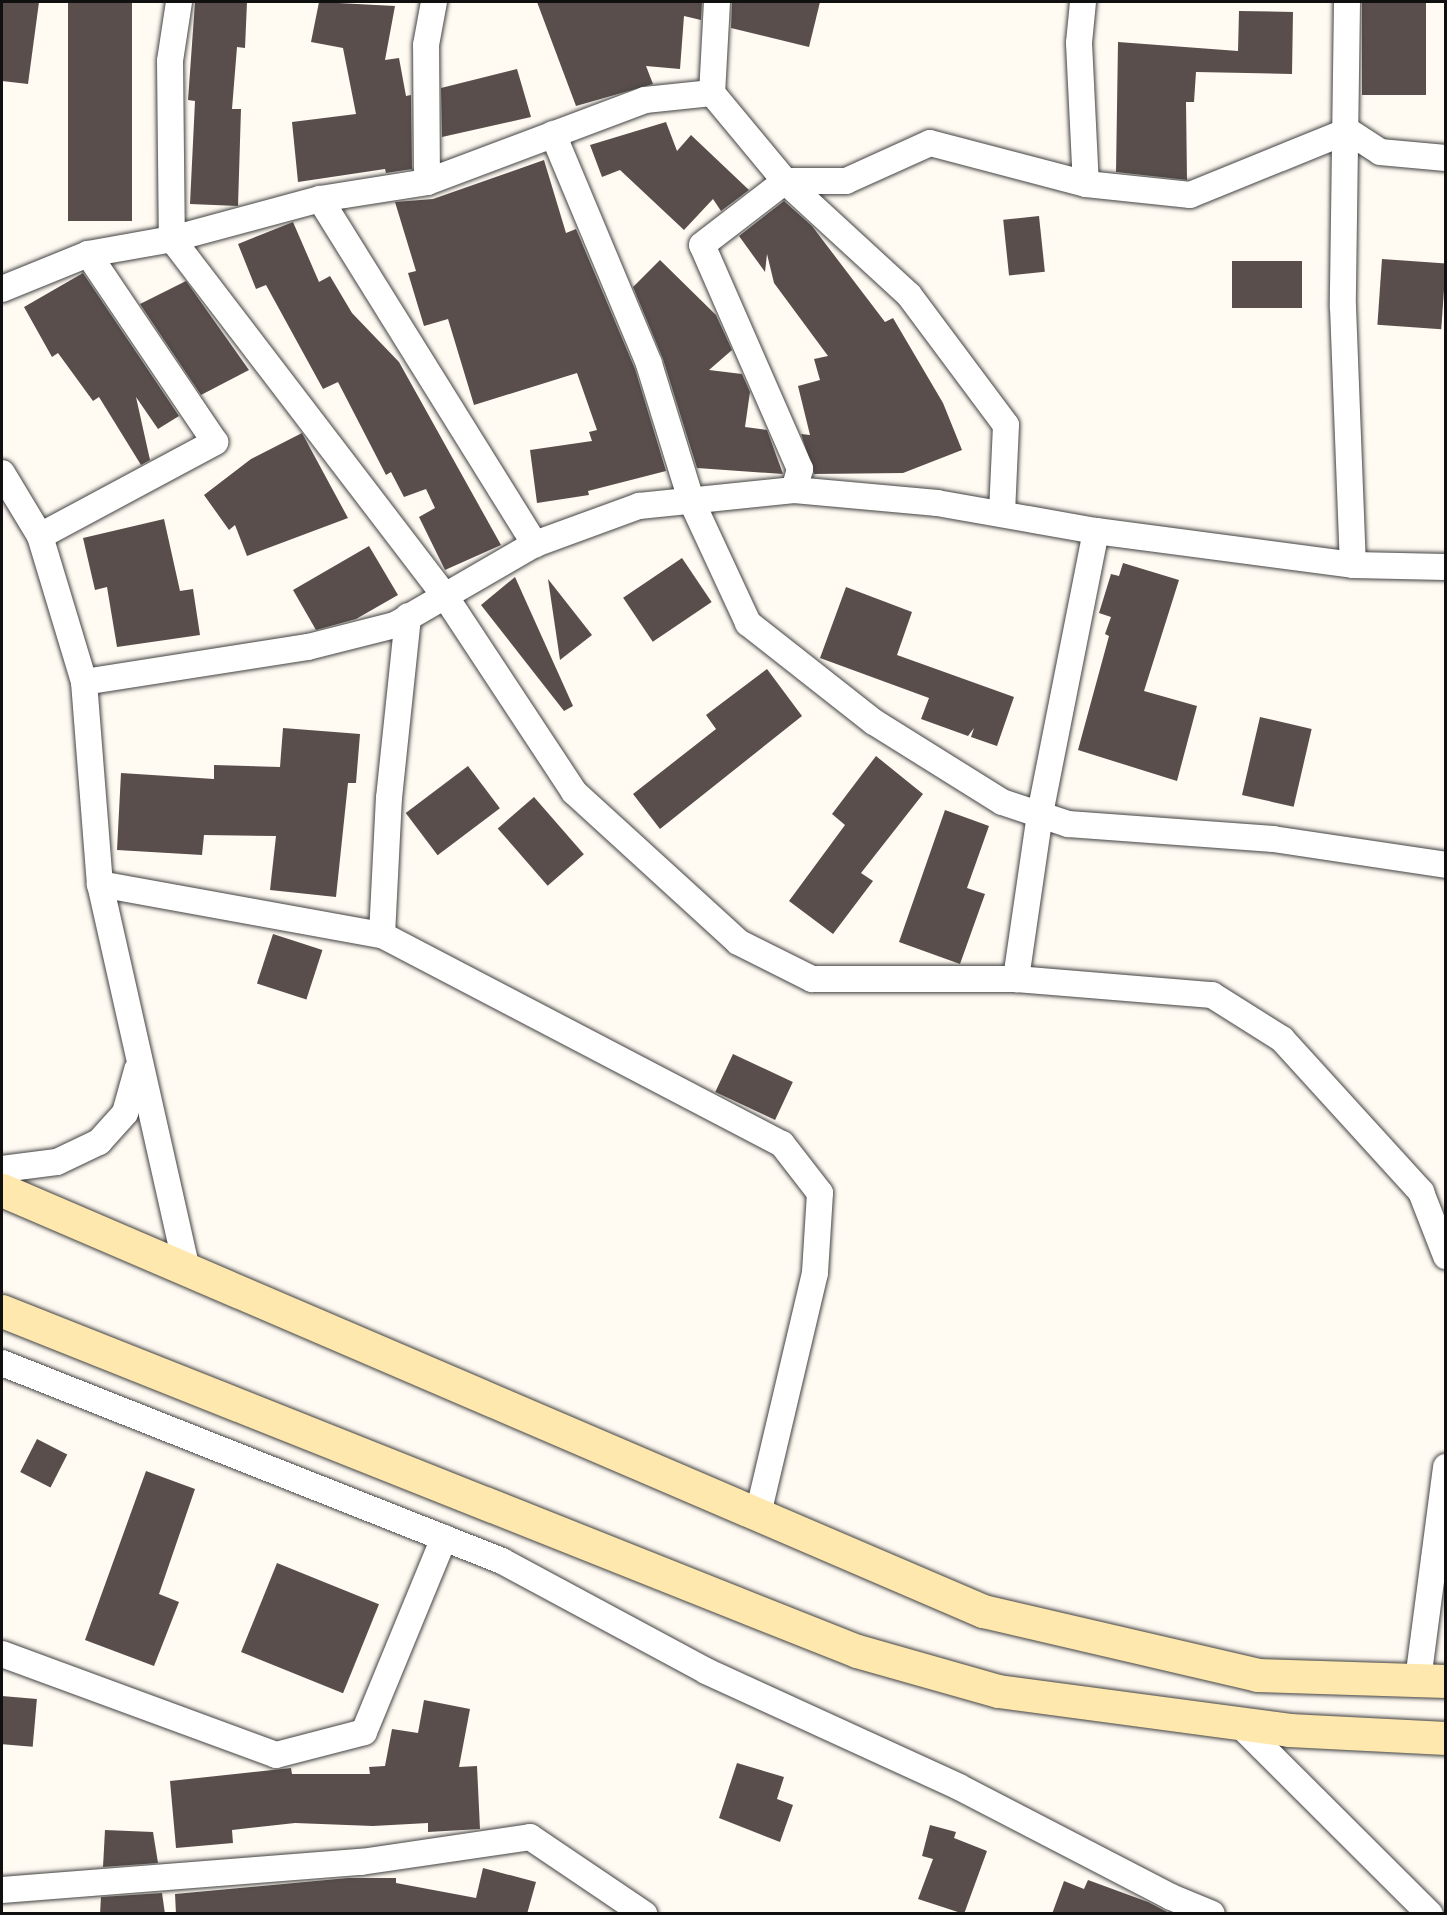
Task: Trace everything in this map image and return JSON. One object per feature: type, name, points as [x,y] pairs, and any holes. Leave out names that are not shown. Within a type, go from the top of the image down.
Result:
[{"type":"main road","points":[[2,1190],[186,1266],[983,1611],[1257,1675],[1432,1681]]},
{"type":"main road","points":[[2,1311],[857,1651],[998,1691],[1238,1724],[1446,1738]]},
{"type":"street","points":[[179,2],[170,61],[172,239],[443,593],[574,792],[738,942],[812,979],[1016,979],[1212,995],[1282,1039],[1421,1192],[1446,1256]]},
{"type":"street","points":[[427,182],[426,45],[434,2]]},
{"type":"street","points":[[717,2],[712,93],[785,181],[909,294],[1006,425],[1002,514]]},
{"type":"street","points":[[1083,2],[1079,43],[1086,184]]},
{"type":"street","points":[[1347,2],[1348,131],[1343,307],[1353,565]]},
{"type":"street","points":[[2,289],[88,254],[172,239],[320,199],[427,182],[645,100],[712,93]]},
{"type":"street","points":[[795,490],[800,469],[702,245],[785,181],[846,181],[930,143],[1086,184],[1190,195],[1348,131]]},
{"type":"street","points":[[1348,131],[1380,152],[1446,158]]},
{"type":"street","points":[[553,134],[649,364],[691,500],[747,623],[874,722],[1002,802],[1068,824],[1273,839],[1446,865]]},
{"type":"street","points":[[320,199],[535,544]]},
{"type":"street","points":[[40,536],[215,442],[88,254]]},
{"type":"street","points":[[2,473],[40,536],[84,682],[100,884],[137,1067],[186,1266]]},
{"type":"street","points":[[84,682],[308,647],[395,625],[443,593],[535,544],[639,506],[795,490],[937,503],[1096,531],[1353,565],[1446,567]]},
{"type":"street","points":[[1016,979],[1040,814],[1096,531]]},
{"type":"street","points":[[382,935],[389,798],[408,616]]},
{"type":"street","points":[[100,884],[382,935],[782,1144],[820,1193],[815,1273],[758,1515]]},
{"type":"street","points":[[2,1169],[57,1162],[99,1142],[125,1113],[137,1067]]},
{"type":"street","points":[[2,1363],[502,1561],[706,1671],[959,1787],[1171,1897],[1212,1914]]},
{"type":"street","points":[[1432,1681],[1446,1467]]},
{"type":"street","points":[[2,1654],[276,1755],[364,1731],[444,1538]]},
{"type":"street","points":[[1238,1724],[1430,1914]]},
{"type":"street","points":[[2,1890],[361,1862],[530,1837],[644,1914]]},
{"type":"building","points":[[2,2],[39,2],[28,84],[2,81]]},
{"type":"building","points":[[68,2],[132,2],[132,221],[68,221]]},
{"type":"building","points":[[195,2],[247,2],[245,48],[237,47],[232,109],[241,109],[238,206],[190,204],[195,101],[188,100]]},
{"type":"building","points":[[319,2],[395,6],[385,60],[399,58],[406,96],[411,95],[412,169],[386,173],[385,169],[298,182],[292,122],[356,114],[343,48],[311,42]]},
{"type":"building","points":[[537,2],[702,2],[701,20],[684,16],[680,69],[646,66],[653,84],[576,106]]},
{"type":"building","points":[[732,2],[820,2],[809,47],[731,28]]},
{"type":"building","points":[[1362,2],[1426,2],[1426,95],[1362,95]]},
{"type":"building","points":[[1239,11],[1293,12],[1292,74],[1196,72],[1194,102],[1186,102],[1187,180],[1116,172],[1118,42],[1238,51]]},
{"type":"building","points":[[517,69],[531,117],[442,137],[441,88]]},
{"type":"building","points":[[666,122],[677,151],[691,135],[749,190],[721,211],[713,199],[684,230],[620,170],[602,177],[590,145]]},
{"type":"building","points":[[544,160],[566,233],[576,229],[635,369],[666,471],[588,491],[589,495],[537,503],[530,450],[592,441],[589,432],[597,430],[577,373],[474,405],[448,319],[424,326],[408,273],[416,271],[395,202],[433,199]]},
{"type":"building","points":[[784,201],[812,226],[885,322],[893,318],[943,403],[962,450],[903,473],[814,474],[801,434],[810,435],[798,386],[820,380],[814,359],[828,356],[774,283],[767,254],[765,272],[739,236]]},
{"type":"building","points":[[1039,216],[1045,272],[1009,275],[1003,220]]},
{"type":"building","points":[[293,222],[319,282],[330,276],[352,313],[399,362],[501,545],[445,570],[419,517],[435,508],[426,489],[404,497],[391,472],[386,475],[338,382],[323,389],[266,285],[256,289],[238,244]]},
{"type":"building","points":[[1382,259],[1446,263],[1441,329],[1377,325]]},
{"type":"building","points":[[660,260],[716,315],[732,350],[709,370],[742,374],[750,392],[745,427],[767,430],[783,474],[697,468],[663,359],[633,287]]},
{"type":"building","points":[[1232,261],[1302,261],[1302,308],[1232,308]]},
{"type":"building","points":[[83,273],[179,416],[158,429],[136,397],[150,460],[141,465],[99,397],[93,401],[58,353],[52,357],[24,307]]},
{"type":"building","points":[[186,281],[249,370],[201,395],[140,304]]},
{"type":"building","points":[[302,433],[348,518],[247,556],[235,525],[229,530],[204,495],[251,459]]},
{"type":"building","points":[[164,519],[180,591],[193,589],[200,635],[117,647],[107,587],[95,590],[83,538]]},
{"type":"building","points":[[369,546],[398,595],[356,619],[316,630],[293,590]]},
{"type":"building","points":[[682,558],[712,602],[653,642],[623,598]]},
{"type":"building","points":[[1123,563],[1179,580],[1144,691],[1197,706],[1177,781],[1078,750],[1109,636],[1105,634],[1111,617],[1099,613],[1111,574],[1119,576]]},
{"type":"building","points":[[515,577],[573,706],[564,711],[481,605]]},
{"type":"building","points":[[548,579],[592,635],[560,660]]},
{"type":"building","points":[[846,587],[912,612],[897,655],[1014,697],[997,746],[971,737],[974,728],[968,736],[921,719],[929,698],[820,658]]},
{"type":"building","points":[[767,669],[802,716],[660,829],[633,794],[716,729],[706,715]]},
{"type":"building","points":[[1260,717],[1312,729],[1294,807],[1242,795]]},
{"type":"building","points":[[283,728],[360,734],[356,783],[348,783],[336,897],[270,890],[276,836],[204,835],[202,855],[117,850],[121,773],[214,779],[214,765],[280,767]]},
{"type":"building","points":[[876,756],[923,794],[861,873],[873,881],[833,934],[789,901],[845,825],[832,814]]},
{"type":"building","points":[[468,766],[500,808],[438,855],[406,813]]},
{"type":"building","points":[[534,797],[584,854],[548,886],[498,828]]},
{"type":"building","points":[[945,810],[989,826],[967,888],[985,894],[960,964],[899,942]]},
{"type":"building","points":[[273,934],[322,950],[306,1000],[257,983]]},
{"type":"building","points":[[733,1054],[793,1082],[775,1120],[715,1092]]},
{"type":"building","points":[[37,1439],[67,1454],[50,1487],[20,1472]]},
{"type":"building","points":[[146,1471],[195,1489],[159,1594],[179,1602],[154,1666],[85,1640]]},
{"type":"building","points":[[277,1563],[379,1604],[343,1693],[241,1652]]},
{"type":"building","points":[[2,1696],[37,1699],[33,1747],[2,1744]]},
{"type":"building","points":[[424,1700],[470,1709],[459,1767],[477,1766],[480,1829],[428,1832],[428,1823],[373,1826],[295,1823],[232,1830],[233,1843],[176,1848],[170,1781],[291,1768],[292,1774],[370,1774],[369,1767],[385,1766],[392,1729],[418,1733]]},
{"type":"building","points":[[737,1763],[784,1777],[777,1799],[793,1805],[780,1842],[719,1818]]},
{"type":"building","points":[[930,1825],[956,1832],[954,1838],[987,1851],[964,1914],[918,1899],[933,1859],[922,1856]]},
{"type":"building","points":[[105,1830],[153,1832],[158,1863],[103,1867]]},
{"type":"building","points":[[483,1868],[536,1882],[527,1914],[176,1914],[175,1894],[348,1878],[396,1878],[396,1883],[476,1898]]},
{"type":"building","points":[[1088,1880],[1148,1902],[1171,1914],[1052,1914],[1064,1881],[1084,1889]]},
{"type":"building","points":[[162,1893],[165,1914],[100,1914],[101,1897]]}]
